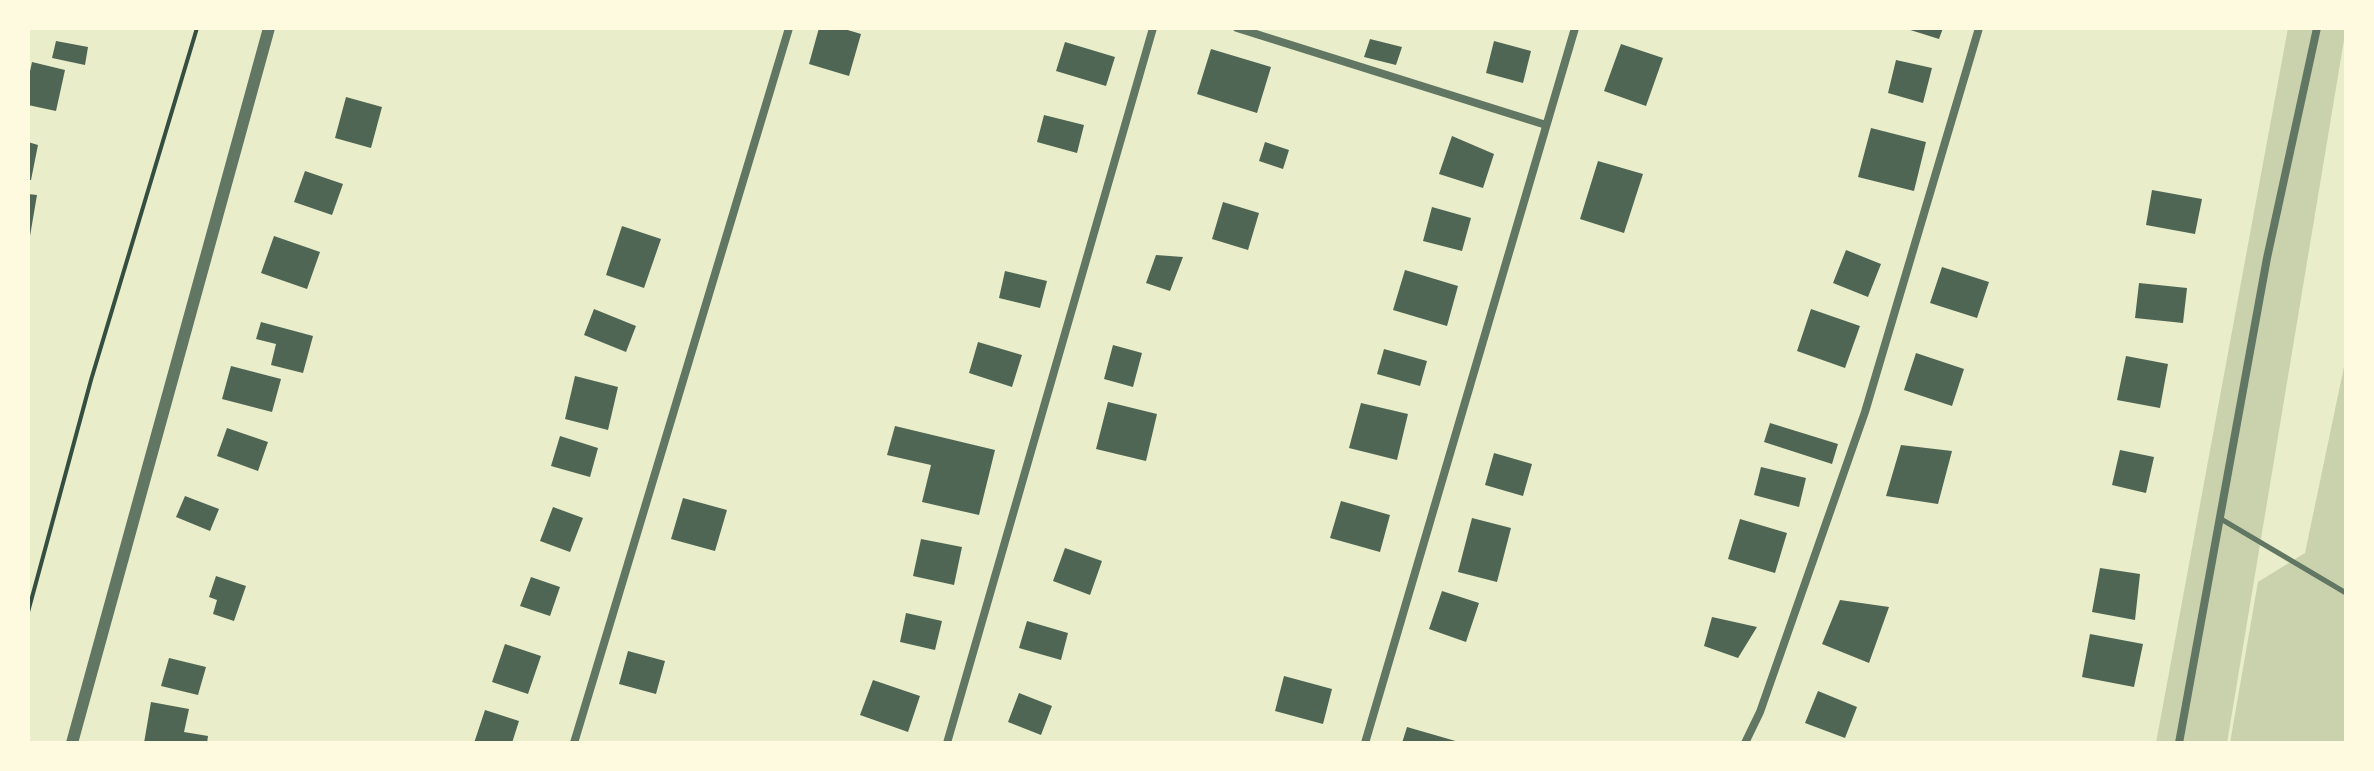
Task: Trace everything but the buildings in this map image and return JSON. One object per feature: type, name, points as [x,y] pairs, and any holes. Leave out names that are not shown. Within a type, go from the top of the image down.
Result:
[{"type":"street","points":[[72,743],[269,28]]},
{"type":"street","points":[[574,743],[789,28]]},
{"type":"street","points":[[947,743],[1153,28]]},
{"type":"street","points":[[1237,28],[1546,125]]},
{"type":"street","points":[[1365,743],[1575,28]]},
{"type":"street","points":[[1745,743],[1760,712],[1865,412],[1979,28]]},
{"type":"street","points":[[2179,743],[2267,258],[2317,28]]},
{"type":"lane","points":[[2220,519],[2346,593]]},
{"type":"path","points":[[28,612],[91,380],[197,28]]},
{"type":"green space","points":[[2288,28],[2346,28],[2227,743],[2156,743]]},
{"type":"green space","points":[[2346,357],[2346,743],[2230,743],[2258,582],[2305,553]]}]
